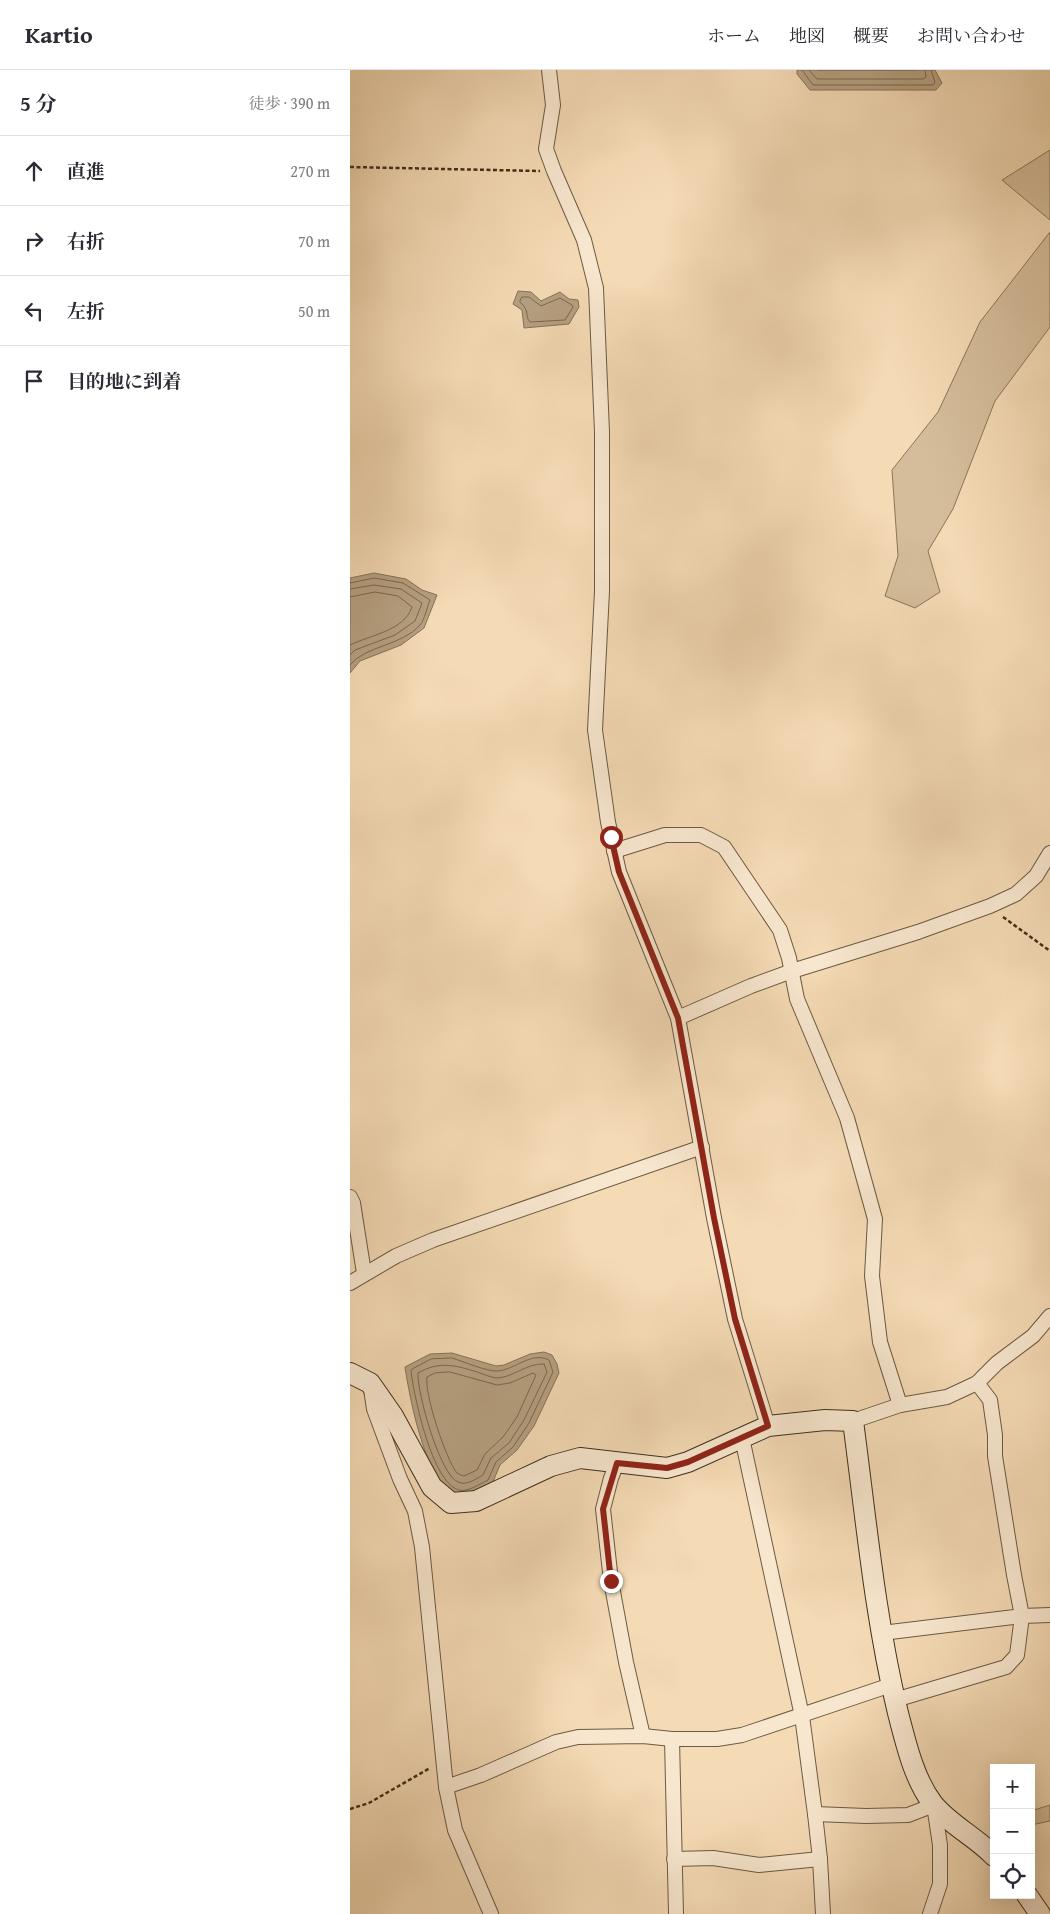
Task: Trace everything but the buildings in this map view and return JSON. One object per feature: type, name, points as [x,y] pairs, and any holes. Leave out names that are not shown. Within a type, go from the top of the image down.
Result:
[{"type":"street","points":[[549,70],[553,105],[546,149],[584,240],[596,288],[602,432],[602,591],[595,730],[614,851],[619,872],[678,1018],[735,1319],[768,1426]]},
{"type":"street","points":[[614,851],[665,835],[702,835],[724,847],[780,930],[792,971],[797,999],[847,1118],[875,1219],[872,1276],[880,1342],[900,1405]]},
{"type":"street","points":[[678,1018],[792,971],[918,932],[990,906],[1016,894],[1036,876],[1050,853]]},
{"type":"street","points":[[350,1282],[396,1256],[434,1240],[702,1147]]},
{"type":"street","points":[[350,1196],[353,1203],[364,1274]]},
{"type":"street","points":[[350,1373],[370,1383],[393,1416],[432,1487],[451,1503],[476,1501],[550,1466],[580,1458],[667,1468],[688,1462],[768,1426],[824,1420],[852,1422],[900,1405],[947,1397],[977,1383],[997,1363],[1033,1336],[1050,1316]]},
{"type":"street","points":[[370,1383],[374,1409],[400,1479],[415,1511],[421,1538],[446,1786],[455,1830],[491,1914]]},
{"type":"street","points":[[446,1786],[481,1776],[556,1742],[578,1737],[643,1736],[672,1739],[717,1739],[742,1735],[802,1716],[1006,1667],[1016,1655],[1022,1616],[995,1456],[995,1435],[990,1400],[977,1383]]},
{"type":"street","points":[[852,1422],[882,1633],[893,1693],[907,1750],[934,1805],[992,1854]]},
{"type":"street","points":[[742,1438],[802,1716],[820,1859],[823,1914]]},
{"type":"street","points":[[617,1463],[603,1509],[611,1581],[626,1662],[643,1736]]},
{"type":"street","points":[[882,1633],[1022,1616],[1050,1615]]},
{"type":"street","points":[[672,1739],[676,1914]]},
{"type":"street","points":[[815,1814],[908,1816],[934,1805]]},
{"type":"street","points":[[930,1914],[940,1884],[940,1845],[934,1805]]},
{"type":"street","points":[[674,1859],[713,1858],[759,1865],[820,1859]]},
{"type":"street","points":[[1030,1899],[1040,1914]]},
{"type":"path","points":[[350,167],[554,171]]},
{"type":"path","points":[[990,906],[1019,930],[1050,951]]},
{"type":"path","points":[[350,1809],[369,1803],[444,1759]]},
{"type":"shaded area","points":[[1050,150],[1050,220],[1002,180]]},
{"type":"shaded area","points":[[1050,232],[1050,327],[995,401],[953,509],[928,551],[940,592],[915,608],[885,596],[898,556],[892,470],[938,412],[980,322]]},
{"type":"shaded area","points":[[1050,1805],[1050,1821],[1035,1824],[1035,1810]]},
{"type":"water","points":[[797,70],[935,70],[942,83],[936,90],[810,90],[797,74]]},
{"type":"water","points":[[518,291],[531,292],[541,301],[560,292],[569,299],[578,300],[579,307],[569,324],[524,328],[522,310],[513,304]]},
{"type":"water","points":[[374,573],[406,579],[422,590],[437,595],[424,628],[401,645],[360,661],[350,673],[350,578]]},
{"type":"water","points":[[544,1352],[552,1355],[559,1373],[534,1426],[517,1450],[500,1465],[492,1484],[463,1495],[447,1489],[437,1477],[421,1439],[410,1398],[405,1367],[430,1354],[452,1353],[496,1366],[504,1365],[530,1354]]},
{"type":"route","points":[[611,837],[619,872],[678,1018],[714,1218],[735,1319],[768,1426],[688,1462],[667,1468],[617,1463],[603,1509],[611,1581]]}]
